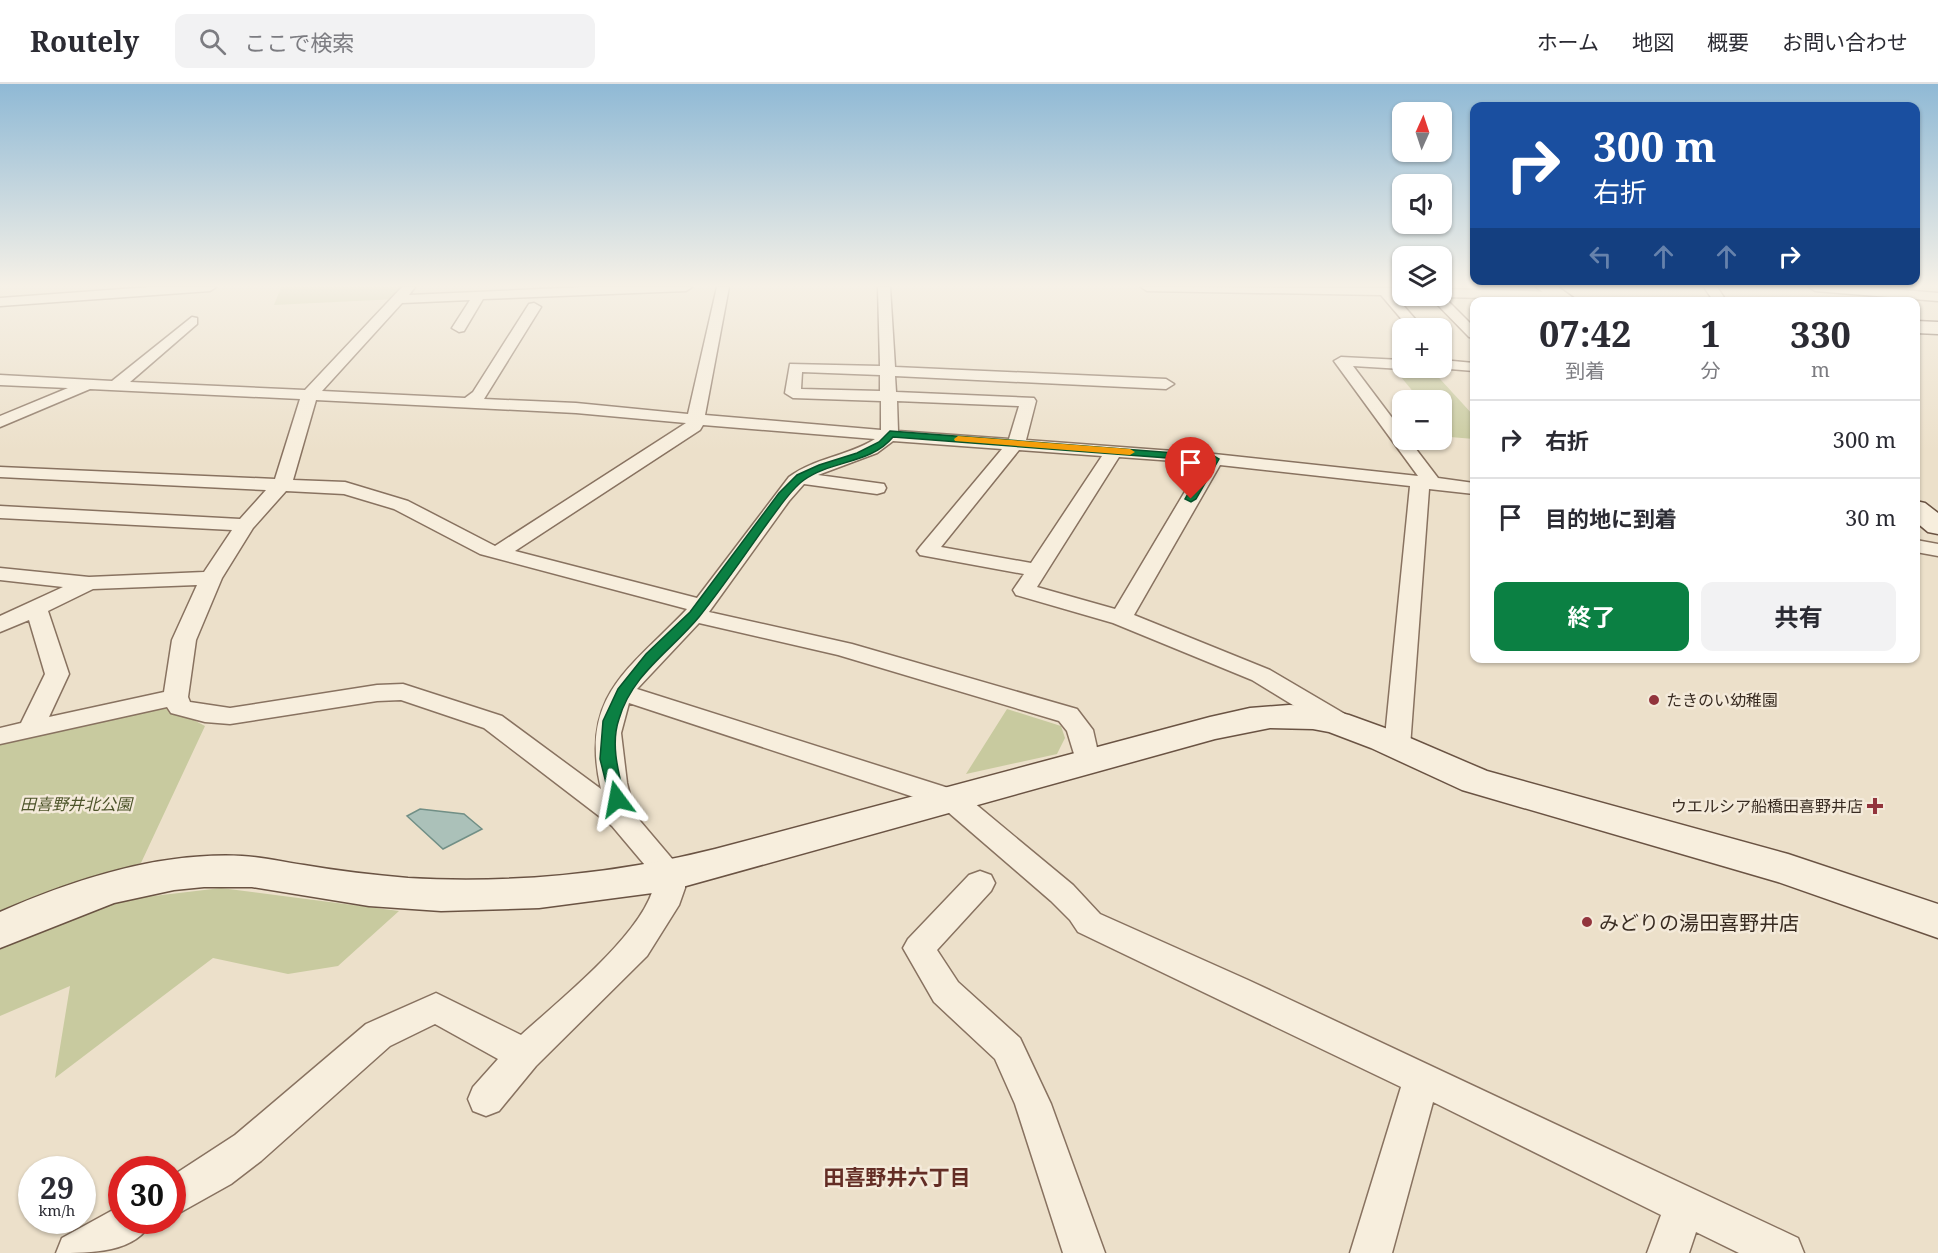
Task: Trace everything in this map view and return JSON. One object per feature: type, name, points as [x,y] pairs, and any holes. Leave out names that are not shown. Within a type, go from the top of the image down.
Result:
[{"type":"street","points":[[115,386],[168,342]]},
{"type":"street","points":[[359,342],[310,393],[283,483],[245,525],[211,578],[184,640],[176,697],[180,707],[205,714],[230,716],[377,693],[403,693],[425,698],[493,722],[622,819],[670,874],[670,888],[664,905],[636,947],[524,1055],[486,1099]]},
{"type":"street","points":[[470,402],[479,395],[512,342]]},
{"type":"street","points":[[498,553],[694,426],[712,342]]},
{"type":"street","points":[[622,819],[608,759],[610,721],[622,692],[651,657],[698,610],[783,495],[801,478],[823,467],[861,455],[882,444],[890,434],[886,342]]},
{"type":"street","points":[[1392,364],[1341,361],[1427,483],[1397,747]]},
{"type":"street","points":[[1452,364],[1470,366]]},
{"type":"street","points":[[1037,570],[927,551],[1016,443],[1028,402],[887,394],[793,393],[795,367],[887,369],[1166,384]]},
{"type":"street","points":[[0,380],[470,402],[1115,450],[1470,488]]},
{"type":"street","points":[[0,422],[89,385]]},
{"type":"street","points":[[1115,450],[1024,590],[1121,618],[1261,675],[1343,725]]},
{"type":"street","points":[[1121,618],[1214,459]]},
{"type":"street","points":[[0,472],[283,483],[345,488],[381,498],[498,553],[844,649],[1068,716],[1080,730],[1087,761]]},
{"type":"street","points":[[801,478],[877,488]]},
{"type":"street","points":[[0,512],[245,525]]},
{"type":"street","points":[[1920,512],[1938,526]]},
{"type":"street","points":[[1920,547],[1938,550]]},
{"type":"street","points":[[0,574],[89,583],[211,578]]},
{"type":"street","points":[[0,625],[37,610],[89,583]]},
{"type":"street","points":[[30,730],[57,674],[37,610]]},
{"type":"street","points":[[622,692],[951,799],[1081,910],[1089,923],[1421,1078],[1783,1253]]},
{"type":"street","points":[[0,736],[176,697]]},
{"type":"street","points":[[0,931],[68,903],[119,886],[168,875],[199,872],[237,871],[339,887],[410,894],[456,895],[564,888],[670,874],[1087,761],[1260,718],[1314,717],[1343,725],[1397,747],[1435,766],[1475,781],[1788,869],[1938,921]]},
{"type":"street","points":[[980,883],[920,948],[946,992],[1008,1049],[1033,1104],[1084,1253]]},
{"type":"street","points":[[186,1189],[248,1148],[378,1035],[436,1007],[524,1055]]},
{"type":"street","points":[[1371,1253],[1421,1078]]},
{"type":"street","points":[[1668,1253],[1684,1206]]},
{"type":"street","points":[[77,1253],[110,1234]]},
{"type":"green space","points":[[1402,378],[1439,378],[1450,390],[1412,390]]},
{"type":"green space","points":[[1452,392],[1470,412],[1470,439],[1452,437]]},
{"type":"green space","name":"田喜野井北公園","points":[[169,707],[205,726],[141,863],[35,897],[0,911],[0,742]]},
{"type":"green space","points":[[1007,709],[1061,726],[1065,738],[1057,754],[966,774]]},
{"type":"green space","points":[[221,888],[399,911],[338,966],[288,974],[213,958],[55,1078],[70,986],[0,1016],[0,947],[120,900]]},
{"type":"water","points":[[420,809],[464,814],[482,829],[443,849],[407,816]]},
{"type":"slow traffic","points":[[958,439],[1130,452]]},
{"type":"place","name":"たきのい幼稚園","points":[[1654,700]]},
{"type":"place","name":"ウエルシア船橋田喜野井店","points":[[1875,806]]},
{"type":"place","name":"みどりの湯田喜野井店","points":[[1587,922]]},
{"type":"district","name":"田喜野井六丁目","points":[[897,1177]]},
{"type":"route","points":[[617,799],[608,759],[610,721],[622,692],[651,657],[694,615],[783,495],[801,478],[823,467],[861,455],[882,444],[890,434],[1214,459],[1191,499]]}]
